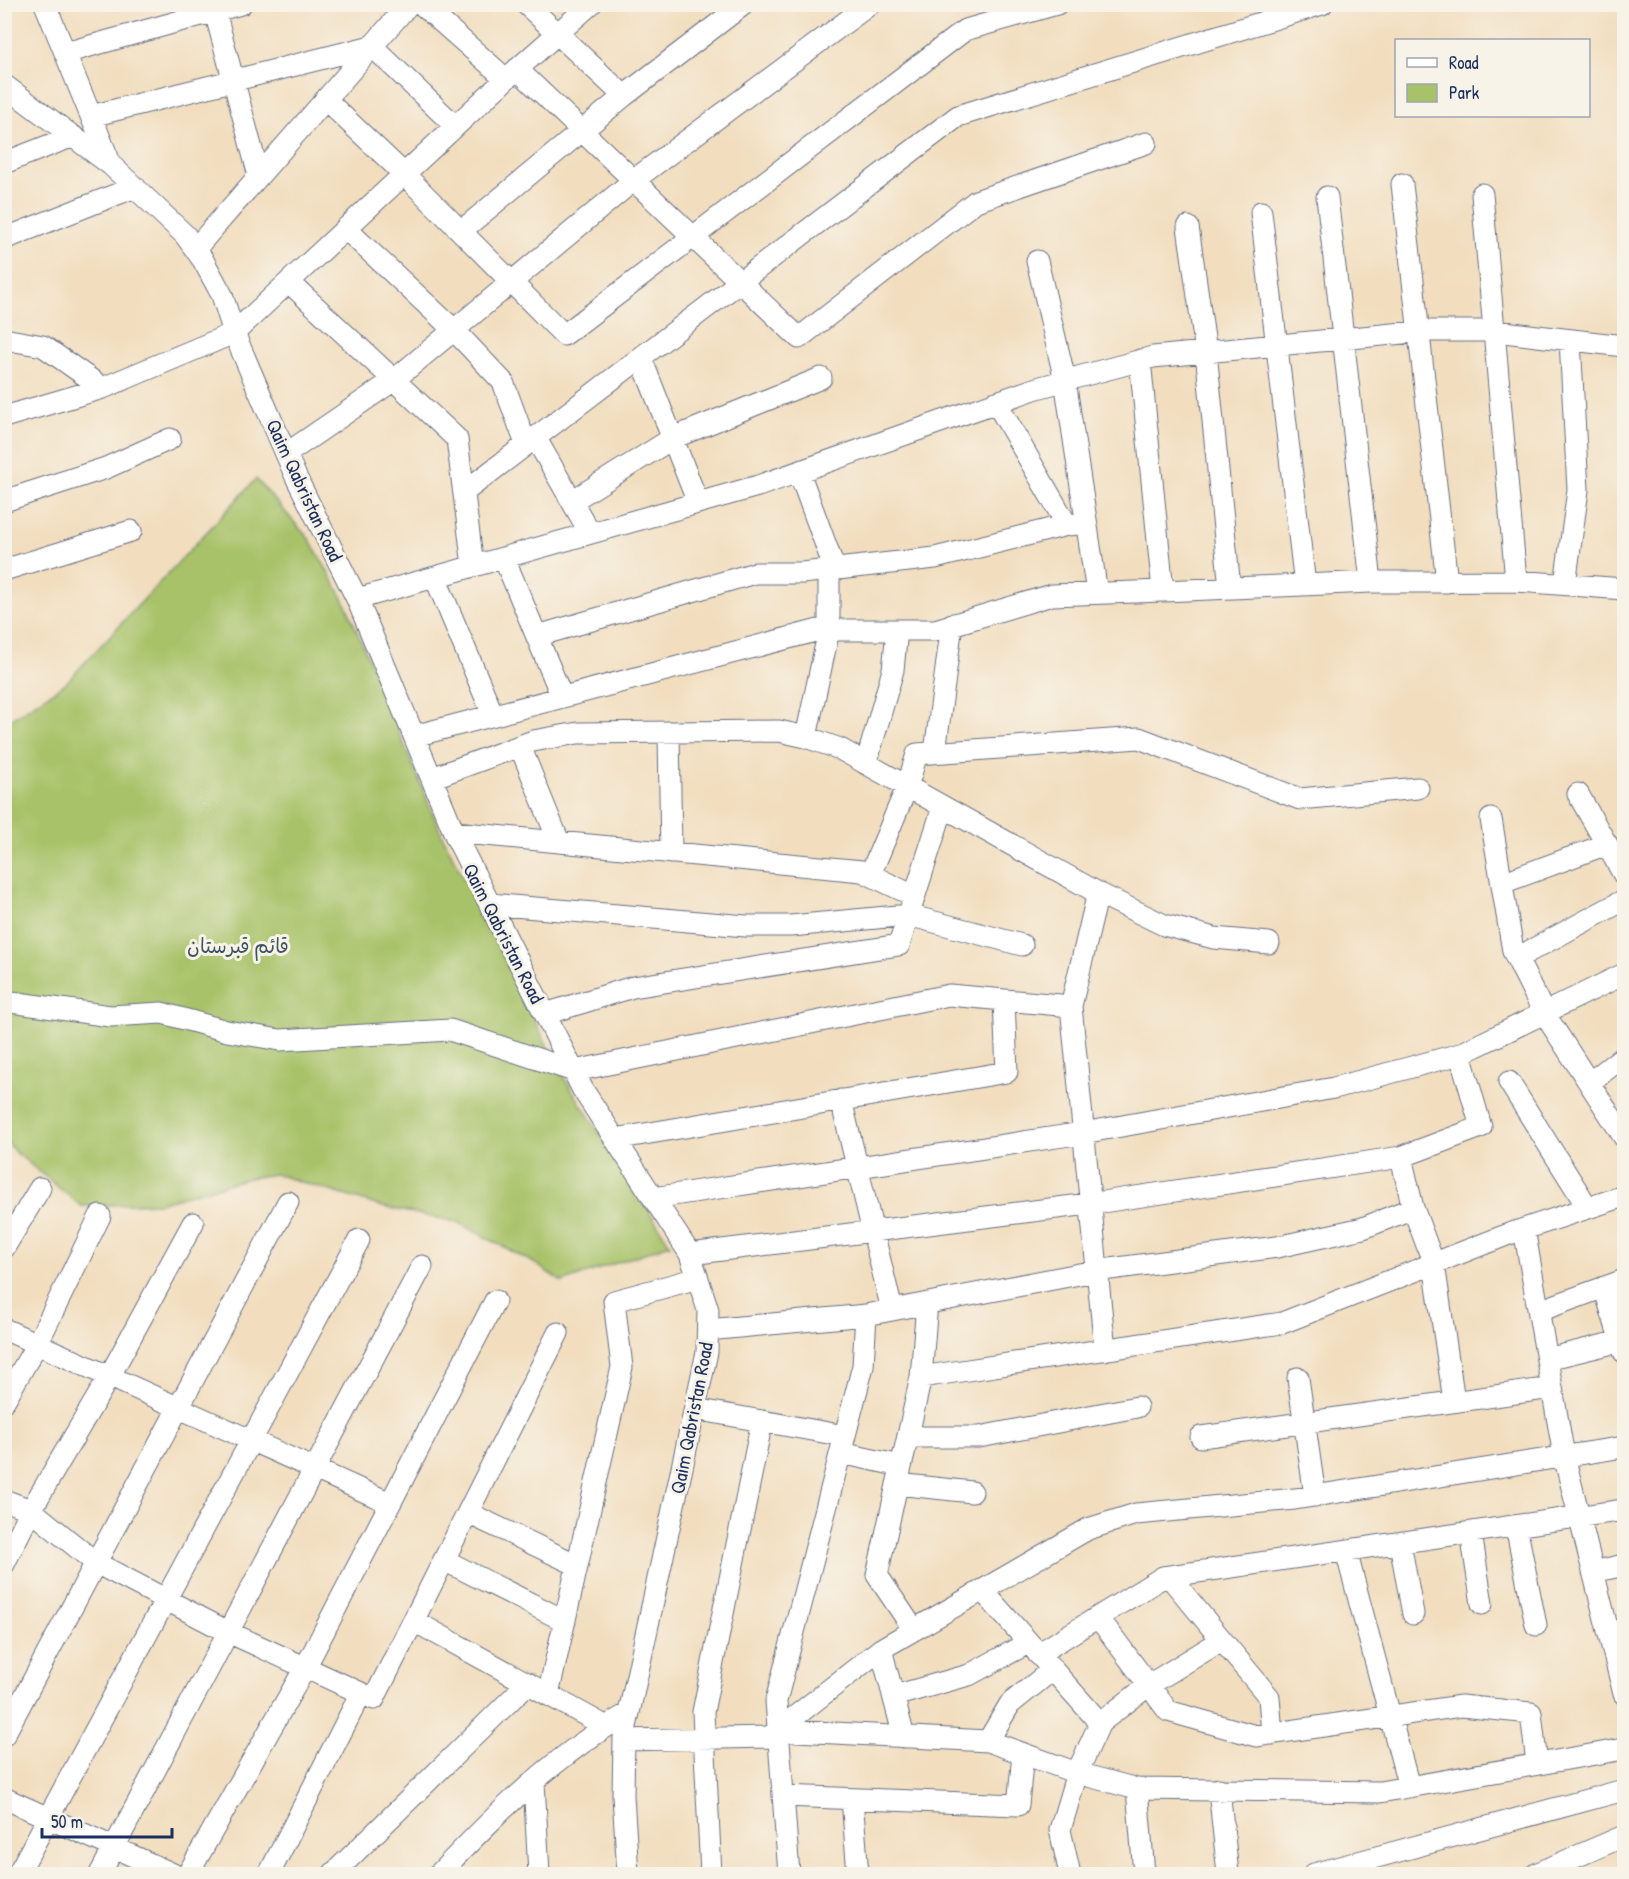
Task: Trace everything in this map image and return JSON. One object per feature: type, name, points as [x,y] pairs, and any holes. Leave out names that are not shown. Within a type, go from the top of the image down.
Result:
[{"type":"street","points":[[45,4],[111,165]]},
{"type":"street","points":[[65,53],[214,8],[241,4]]},
{"type":"street","points":[[195,249],[408,4]]},
{"type":"street","points":[[421,4],[582,131],[799,338],[976,201],[1146,143]]},
{"type":"street","points":[[526,4],[624,96]]},
{"type":"street","points":[[4,417],[103,388],[234,333],[455,126],[591,4]]},
{"type":"street","points":[[461,231],[624,96],[744,4]]},
{"type":"street","points":[[286,454],[394,380],[634,180],[870,4]]},
{"type":"street","points":[[326,100],[404,174],[564,336],[965,30],[1057,4]]},
{"type":"street","points":[[464,492],[958,116],[1322,4]]},
{"type":"street","points":[[214,8],[259,176]]},
{"type":"street","points":[[91,116],[372,46]]},
{"type":"street","points":[[372,46],[455,126]]},
{"type":"street","name":"Qaim Qabristan Road","points":[[6,89],[111,165],[185,235],[195,249],[222,295],[234,333],[286,454],[357,599],[454,832],[574,1071],[690,1254],[708,1310],[707,1352],[624,1740],[623,1796],[628,1875]]},
{"type":"street","points":[[4,163],[73,136]]},
{"type":"street","points":[[1402,184],[1447,582]]},
{"type":"street","points":[[4,239],[135,187]]},
{"type":"street","points":[[1482,195],[1515,581]]},
{"type":"street","points":[[1327,197],[1371,582]]},
{"type":"street","points":[[1261,212],[1305,585]]},
{"type":"street","points":[[1188,228],[1206,352],[1230,588]]},
{"type":"street","points":[[346,229],[454,330],[503,382],[531,441],[572,501],[590,534]]},
{"type":"street","points":[[1037,261],[1065,380],[1077,524],[1097,593]]},
{"type":"street","points":[[289,282],[457,439],[473,566]]},
{"type":"street","points":[[357,599],[698,503],[799,472],[996,402],[1065,380],[1140,360],[1419,332],[1495,331],[1624,346]]},
{"type":"street","points":[[4,339],[43,346],[103,388]]},
{"type":"street","points":[[1565,584],[1578,490],[1570,340]]},
{"type":"street","points":[[641,358],[698,503]]},
{"type":"street","points":[[1140,360],[1163,591]]},
{"type":"street","points":[[572,501],[673,438],[821,378]]},
{"type":"street","points":[[996,402],[1077,524]]},
{"type":"street","points":[[4,501],[106,468],[170,439]]},
{"type":"street","points":[[799,472],[832,570],[830,630],[806,737]]},
{"type":"street","points":[[537,636],[755,573],[832,570],[935,558],[1077,524]]},
{"type":"street","points":[[4,570],[131,531]]},
{"type":"street","points":[[504,558],[562,697]]},
{"type":"street","points":[[435,577],[493,715]]},
{"type":"street","points":[[414,736],[819,630],[935,630],[1031,599],[1052,595],[1371,582],[1515,581],[1624,589]]},
{"type":"street","points":[[935,752],[952,624]]},
{"type":"street","points":[[866,764],[893,670],[897,630]]},
{"type":"street","points":[[432,778],[520,746],[578,733],[779,731],[806,737],[840,749],[1098,893],[1164,926],[1214,938],[1269,943]]},
{"type":"street","points":[[669,732],[671,853]]},
{"type":"street","points":[[870,875],[907,786],[917,754],[1139,738],[1300,799],[1418,788]]},
{"type":"street","points":[[520,746],[559,842]]},
{"type":"street","points":[[1578,794],[1624,875]]},
{"type":"street","points":[[545,1014],[633,987],[899,945],[943,807]]},
{"type":"street","points":[[1491,819],[1516,958],[1544,1013],[1624,1137]]},
{"type":"street","points":[[454,832],[862,871],[911,906],[1022,945]]},
{"type":"street","points":[[1502,883],[1607,844]]},
{"type":"street","points":[[1098,893],[1071,1006],[1095,1270],[1105,1350]]},
{"type":"street","points":[[1516,958],[1624,900]]},
{"type":"street","points":[[490,904],[746,926],[791,926],[911,906]]},
{"type":"street","points":[[653,1198],[1083,1133],[1334,1088],[1460,1054],[1624,974]]},
{"type":"street","points":[[4,1001],[110,1016],[162,1013],[227,1031],[280,1040],[450,1030],[574,1071],[949,995],[1071,1006]]},
{"type":"street","points":[[615,1138],[1007,1072],[1004,1000]]},
{"type":"street","points":[[690,1254],[1089,1204],[1401,1156],[1481,1127],[1460,1054]]},
{"type":"street","points":[[1589,1083],[1624,1056]]},
{"type":"street","points":[[1509,1082],[1588,1208]]},
{"type":"street","points":[[841,1100],[892,1310]]},
{"type":"street","points":[[1401,1156],[1413,1208],[1434,1264],[1454,1401]]},
{"type":"street","points":[[4,1248],[12,1217],[40,1188]]},
{"type":"street","points":[[921,1377],[1282,1323],[1524,1229],[1624,1196]]},
{"type":"street","points":[[4,1735],[288,1202]]},
{"type":"street","points":[[708,1330],[866,1315],[1095,1270],[1277,1247],[1364,1228],[1413,1208]]},
{"type":"street","points":[[4,1401],[37,1344],[100,1216]]},
{"type":"street","points":[[4,1564],[31,1510],[109,1377],[193,1223]]},
{"type":"street","points":[[1524,1229],[1564,1456],[1624,1694]]},
{"type":"street","points":[[18,1875],[359,1240]]},
{"type":"street","points":[[100,1875],[422,1266]]},
{"type":"street","points":[[548,1695],[622,1367],[614,1301],[698,1278]]},
{"type":"street","points":[[1539,1311],[1624,1280]]},
{"type":"street","points":[[1547,1359],[1623,1347],[1604,1287]]},
{"type":"street","points":[[188,1875],[305,1668],[495,1301]]},
{"type":"street","points":[[914,1630],[877,1575],[921,1377],[927,1303]]},
{"type":"street","points":[[789,1875],[776,1701],[863,1366],[866,1315]]},
{"type":"street","points":[[4,1329],[390,1503]]},
{"type":"street","points":[[4,1500],[31,1510],[96,1563],[228,1632],[374,1699],[558,1333]]},
{"type":"street","points":[[1298,1378],[1316,1496]]},
{"type":"street","points":[[1201,1437],[1552,1388]]},
{"type":"street","points":[[908,1437],[979,1437],[1137,1407]]},
{"type":"street","points":[[695,1409],[762,1421],[843,1444],[899,1475],[972,1492]]},
{"type":"street","points":[[711,1875],[703,1712],[762,1421]]},
{"type":"street","points":[[624,1740],[768,1737],[882,1649],[1088,1529],[1136,1514],[1316,1496],[1624,1447]]},
{"type":"street","points":[[894,1696],[969,1675],[1033,1648],[1098,1617],[1163,1577],[1624,1510]]},
{"type":"street","points":[[468,1513],[577,1565]]},
{"type":"street","points":[[1516,1526],[1536,1625]]},
{"type":"street","points":[[1471,1533],[1482,1604]]},
{"type":"street","points":[[1400,1543],[1413,1614]]},
{"type":"street","points":[[1346,1551],[1409,1787]]},
{"type":"street","points":[[444,1560],[565,1621]]},
{"type":"street","points":[[1593,1572],[1624,1565]]},
{"type":"street","points":[[1169,1576],[1269,1697],[1272,1734]]},
{"type":"street","points":[[982,1590],[1100,1723]]},
{"type":"street","points":[[1098,1617],[1168,1711],[1256,1736],[1461,1706],[1531,1713],[1537,1764]]},
{"type":"street","points":[[414,1621],[605,1726]]},
{"type":"street","points":[[1070,1875],[1060,1830],[1077,1773],[1100,1723],[1149,1685],[1222,1640]]},
{"type":"street","points":[[882,1649],[904,1737]]},
{"type":"street","points":[[988,1741],[1010,1704],[1052,1670]]},
{"type":"street","points":[[333,1875],[528,1683]]},
{"type":"street","points":[[269,1875],[361,1693]]},
{"type":"street","points":[[439,1875],[534,1782],[605,1726],[629,1713]]},
{"type":"street","points":[[777,1730],[988,1741],[1077,1773],[1137,1789],[1380,1792],[1624,1749]]},
{"type":"street","points":[[783,1796],[1018,1805],[1023,1754]]},
{"type":"street","points":[[534,1782],[539,1875]]},
{"type":"street","points":[[1137,1789],[1144,1875]]},
{"type":"street","points":[[1219,1789],[1228,1875]]},
{"type":"street","points":[[1314,1875],[1624,1790]]},
{"type":"street","points":[[4,1798],[173,1875]]},
{"type":"street","points":[[852,1799],[858,1875]]},
{"type":"street","points":[[1536,1875],[1624,1836]]},
{"type":"street","points":[[463,1850],[464,1875]]},
{"type":"green space","name":"قائم قبرستان","points":[[256,479],[310,540],[344,600],[441,833],[561,1073],[670,1244],[562,1282],[534,1263],[457,1222],[383,1207],[275,1174],[249,1178],[158,1203],[81,1206],[14,1151],[5,1139],[5,723],[66,683]]}]
